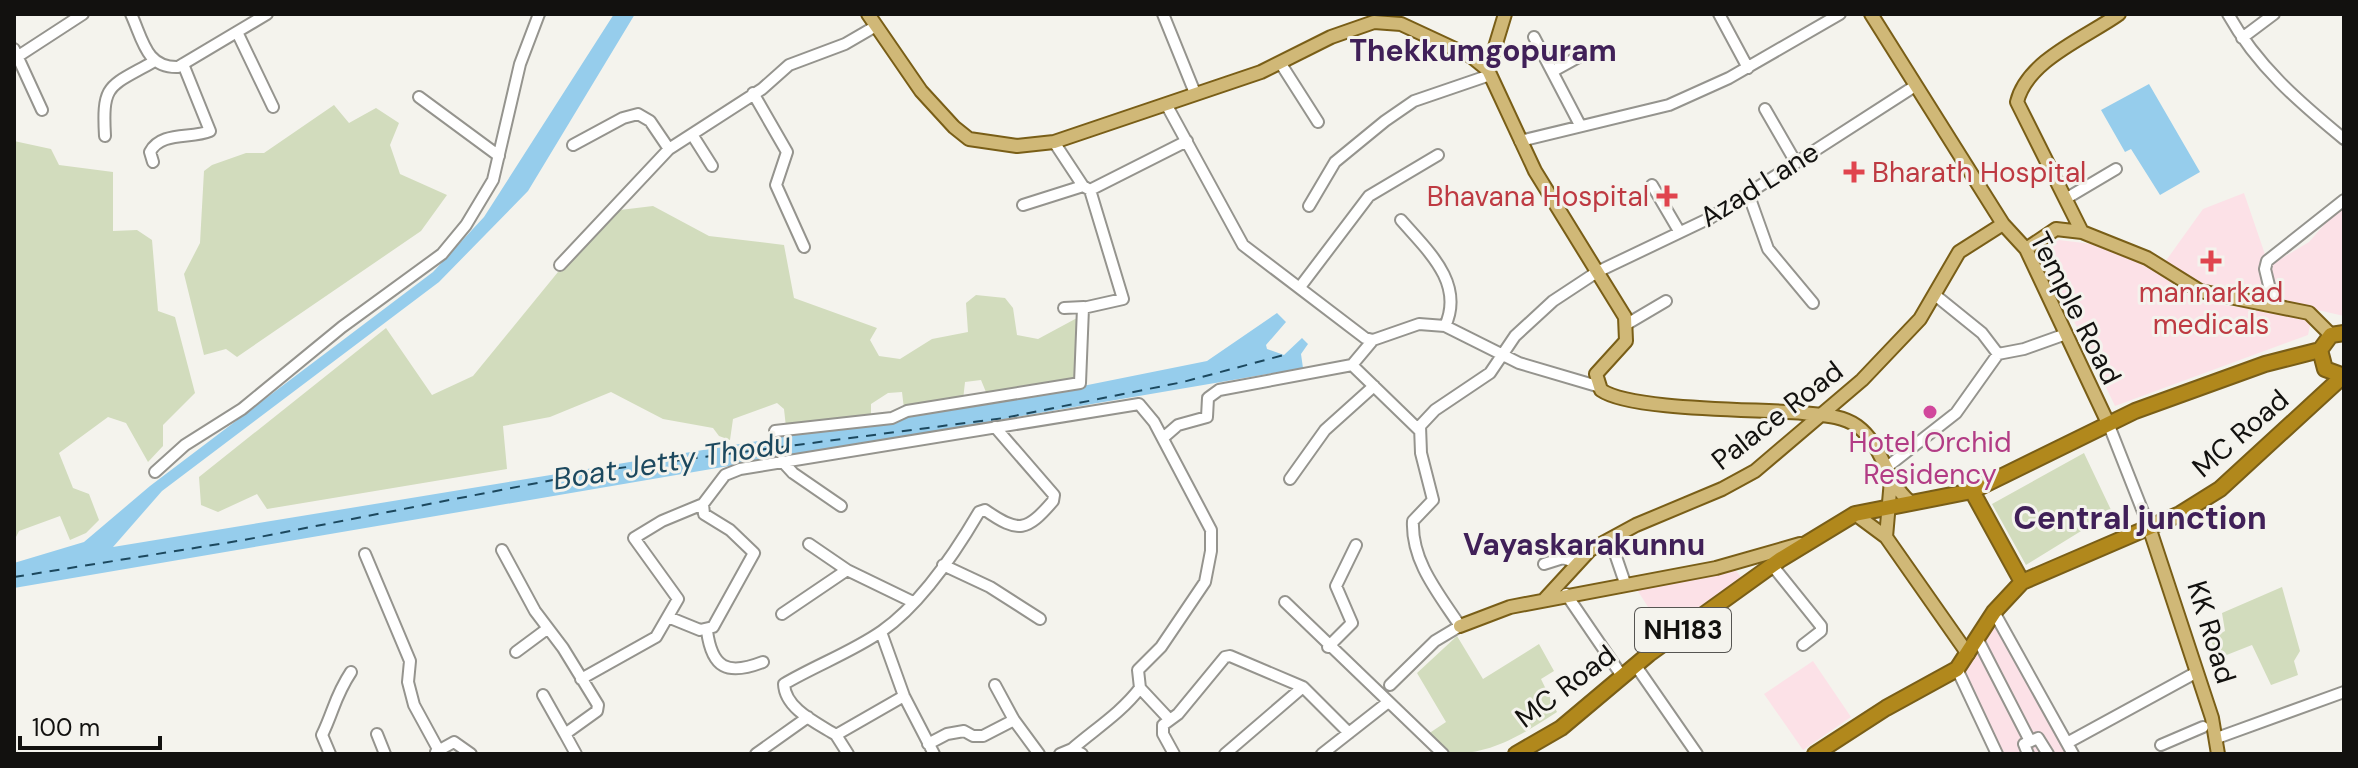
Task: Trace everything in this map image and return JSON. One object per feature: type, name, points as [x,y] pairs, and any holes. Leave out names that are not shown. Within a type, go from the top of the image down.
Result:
[{"type":"highway","points":[[2338,334],[2320,350],[2325,369],[2343,377]]},
{"type":"highway","name":"MC Road","points":[[1972,491],[2108,423],[2213,382],[2320,350]]},
{"type":"highway","name":"MC Road","points":[[1815,754],[1886,708],[1957,669],[1994,612],[2022,582],[2180,514],[2220,489],[2343,377]]},
{"type":"highway","points":[[1972,491],[2022,582]]},
{"type":"highway","name":"NH183","points":[[1887,505],[1972,491]]},
{"type":"highway","name":"MC Road","points":[[1516,754],[1561,728],[1622,676],[1803,543],[1855,514],[1887,505]]},
{"type":"main road","points":[[868,14],[921,91],[962,135],[1017,146],[1054,142],[1281,64],[1372,18],[1393,21],[1421,32],[1472,57],[1489,73],[1520,141],[1562,219],[1627,324],[1626,341],[1599,369],[1597,386],[1605,393],[1650,403],[1821,415],[1856,425],[1887,467],[1891,480],[1909,501]]},
{"type":"main road","points":[[1489,73],[1505,14]]},
{"type":"main road","name":"Temple Road","points":[[1871,14],[2003,224],[2026,249],[2108,423]]},
{"type":"main road","points":[[2082,232],[2021,112],[2018,97],[2055,56],[2119,14]]},
{"type":"main road","name":"Palace Road","points":[[1544,600],[1590,550],[1636,525],[1722,489],[1755,471],[1862,380],[1901,340],[1935,295],[1959,252],[2003,224]]},
{"type":"main road","points":[[2026,249],[2054,225],[2082,232],[2147,258],[2200,291],[2309,313],[2338,334]]},
{"type":"main road","points":[[1886,537],[1891,480]]},
{"type":"main road","points":[[1855,514],[1886,537],[1968,654]]},
{"type":"main road","name":"KK Road","points":[[2149,527],[2212,718],[2218,754]]},
{"type":"main road","points":[[1460,626],[1486,613],[1566,594],[1716,568],[1803,543]]},
{"type":"street","points":[[42,110],[17,52],[83,14]]},
{"type":"street","points":[[131,14],[153,62],[161,68],[183,64],[267,14]]},
{"type":"street","points":[[155,472],[185,445],[242,409],[342,327],[442,254],[483,199],[499,156],[520,64],[539,14]]},
{"type":"street","points":[[1163,14],[1195,93]]},
{"type":"street","points":[[1719,14],[1748,68]]},
{"type":"street","points":[[1520,141],[1580,125],[1634,116],[1669,105],[1748,68],[1840,14]]},
{"type":"street","points":[[2228,14],[2242,38],[2277,81],[2344,139]]},
{"type":"street","points":[[2242,38],[2274,14]]},
{"type":"street","points":[[560,265],[669,149],[693,136],[789,65],[845,44],[876,26]]},
{"type":"street","points":[[237,32],[273,107]]},
{"type":"street","points":[[1534,37],[1580,125]]},
{"type":"street","points":[[1553,71],[1582,55]]},
{"type":"street","points":[[105,136],[103,99],[109,89],[153,62]]},
{"type":"street","points":[[153,162],[150,152],[154,145],[210,131],[183,64]]},
{"type":"street","points":[[1281,64],[1318,122]]},
{"type":"street","points":[[1309,206],[1335,162],[1385,121],[1414,101],[1489,73]]},
{"type":"street","name":"Azad Lane","points":[[1419,430],[1424,418],[1490,373],[1515,336],[1553,301],[1597,272],[1710,218],[1915,86]]},
{"type":"street","points":[[753,93],[787,152],[776,185],[804,247]]},
{"type":"street","points":[[419,97],[499,156]]},
{"type":"street","points":[[1166,104],[1243,245],[1355,331],[1373,340]]},
{"type":"street","points":[[1765,109],[1795,161]]},
{"type":"street","points":[[573,145],[623,118],[638,114],[655,127],[669,149]]},
{"type":"street","points":[[693,136],[712,166]]},
{"type":"street","points":[[1023,205],[1086,188],[1187,141]]},
{"type":"street","points":[[1054,142],[1086,188],[1123,299],[1064,308]]},
{"type":"street","points":[[1300,287],[1369,196],[1438,155]]},
{"type":"street","points":[[2067,198],[2116,169]]},
{"type":"street","points":[[1652,185],[1679,231]]},
{"type":"street","points":[[1748,193],[1768,249],[1813,303]]},
{"type":"street","points":[[2274,306],[2265,269],[2267,261],[2344,200]]},
{"type":"street","points":[[1401,220],[1448,279],[1451,312],[1445,326]]},
{"type":"street","points":[[1935,295],[1982,333],[1998,354]]},
{"type":"street","points":[[1627,324],[1666,301]]},
{"type":"street","points":[[775,431],[892,418],[907,411],[1080,383],[1084,307]]},
{"type":"street","points":[[1163,438],[1178,425],[1207,417],[1208,398],[1219,390],[1352,365],[1373,340],[1419,324],[1445,326],[1519,363],[1597,386]]},
{"type":"street","points":[[1887,467],[1956,413],[1998,354],[2024,349],[2066,334]]},
{"type":"street","points":[[1352,365],[1419,430],[1433,500],[1413,521],[1412,532],[1428,577],[1460,626],[1435,641],[1390,685]]},
{"type":"street","points":[[1290,479],[1325,430],[1374,386]]},
{"type":"street","points":[[581,679],[624,652],[647,644],[678,599],[634,538],[662,521],[703,504],[725,475],[782,461],[1139,404],[1163,438],[1211,530],[1211,551],[1205,582],[1161,647],[1138,670],[1136,679],[1140,688],[1169,719]]},
{"type":"street","points":[[2108,423],[2149,527]]},
{"type":"street","points":[[848,754],[836,735],[808,717],[785,693],[784,684],[881,632],[913,602],[979,512],[985,510],[1016,528],[1027,527],[1053,501],[1054,495],[1045,483],[995,427]]},
{"type":"street","points":[[782,461],[793,473],[841,506]]},
{"type":"street","points":[[703,504],[704,514],[730,530],[754,553],[719,620],[707,631]]},
{"type":"street","points":[[1610,539],[1625,583]]},
{"type":"street","points":[[809,544],[847,570],[913,602]]},
{"type":"street","points":[[1328,647],[1352,623],[1336,586],[1356,545]]},
{"type":"street","points":[[502,550],[547,629],[599,708],[565,734]]},
{"type":"street","points":[[365,554],[410,661],[408,682],[414,705],[436,751],[454,742],[471,754]]},
{"type":"street","points":[[1544,564],[1563,558],[1577,563]]},
{"type":"street","points":[[943,565],[990,587],[1040,619]]},
{"type":"street","points":[[1772,565],[1821,626],[1821,631],[1803,645]]},
{"type":"street","points":[[782,614],[847,570]]},
{"type":"street","points":[[1566,594],[1622,676]]},
{"type":"street","points":[[1285,602],[1328,647],[1443,754]]},
{"type":"street","points":[[1994,612],[2073,754]]},
{"type":"street","points":[[668,617],[707,631]]},
{"type":"street","points":[[516,652],[547,629]]},
{"type":"street","points":[[707,631],[713,659],[721,665],[737,669],[763,662]]},
{"type":"street","points":[[881,632],[904,696],[931,749],[947,734],[964,731],[973,736],[983,736],[1014,720]]},
{"type":"street","points":[[1977,638],[2030,741]]},
{"type":"street","points":[[1174,754],[1163,734],[1163,725],[1225,657],[1303,687],[1349,733]]},
{"type":"street","points":[[1636,666],[1697,754]]},
{"type":"street","points":[[1957,669],[1997,754]]},
{"type":"street","points":[[330,754],[322,735],[334,712],[335,696],[351,672]]},
{"type":"street","points":[[2067,743],[2197,672]]},
{"type":"street","points":[[995,685],[1014,720],[1039,754]]},
{"type":"street","points":[[1225,754],[1303,687]]},
{"type":"street","points":[[1060,754],[1077,752],[1115,717],[1140,688]]},
{"type":"street","points":[[2217,738],[2344,692]]},
{"type":"street","points":[[543,695],[576,754]]},
{"type":"street","points":[[836,735],[904,696]]},
{"type":"street","points":[[1322,754],[1387,703]]},
{"type":"street","points":[[756,754],[808,717]]},
{"type":"street","points":[[2161,745],[2203,727]]},
{"type":"street","points":[[377,734],[385,754]]},
{"type":"street","points":[[2028,754],[2024,744],[2038,738],[2048,754]]},
{"type":"shaded area","points":[[2244,193],[2269,266],[2309,242],[2344,202],[2344,316],[2194,282],[2165,262],[2203,209]]},
{"type":"shaded area","points":[[2059,240],[2108,246],[2142,261],[2198,302],[2303,315],[2311,321],[2308,335],[2115,406],[2053,278],[2044,249]]},
{"type":"shaded area","points":[[1733,567],[1741,577],[1664,632],[1634,585]]},
{"type":"shaded area","points":[[1995,620],[2070,754],[2001,754],[1963,674]]},
{"type":"shaded area","points":[[1813,661],[1851,717],[1803,750],[1764,694]]},
{"type":"green space","points":[[334,105],[349,123],[376,108],[399,123],[390,145],[400,174],[447,195],[421,231],[237,357],[226,349],[204,355],[184,274],[200,243],[204,171],[246,153],[264,153]]},
{"type":"green space","points":[[14,141],[51,149],[59,165],[113,172],[113,231],[137,230],[152,240],[158,311],[175,317],[195,393],[163,425],[163,446],[148,462],[126,423],[108,417],[59,453],[73,488],[89,494],[99,520],[86,533],[70,540],[60,516],[19,531],[14,541]]},
{"type":"green space","points":[[653,206],[709,236],[784,245],[794,298],[877,328],[870,340],[879,356],[900,359],[932,339],[968,332],[966,303],[976,295],[1005,298],[1013,308],[1017,335],[1038,339],[1077,318],[1078,380],[988,397],[981,380],[965,382],[963,400],[904,409],[902,392],[888,393],[871,404],[871,415],[786,427],[784,409],[777,403],[733,419],[730,440],[719,436],[713,428],[663,419],[611,392],[550,417],[503,426],[507,469],[267,509],[257,494],[218,512],[201,505],[199,477],[386,328],[432,395],[473,376],[558,272],[620,210]]},
{"type":"green space","points":[[2084,453],[2112,512],[2026,565],[1992,504]]},
{"type":"green space","points":[[2282,587],[2300,651],[2294,661],[2298,675],[2271,685],[2252,645],[2219,658],[2210,639],[2225,631],[2222,613]]},
{"type":"green space","points":[[1457,636],[1483,679],[1539,644],[1554,671],[1541,679],[1557,712],[1493,747],[1449,754],[1428,734],[1446,722],[1417,673]]},
{"type":"water","name":"Boat Jetty Thodu","points":[[614,14],[635,14],[528,191],[439,282],[162,491],[113,547],[1038,395],[1207,361],[1277,313],[1286,322],[1266,345],[1267,349],[1284,355],[1302,338],[1308,344],[1301,354],[1303,368],[14,588],[14,563],[84,542],[150,486],[433,272],[484,217]]},
{"type":"water","points":[[2149,84],[2200,172],[2160,195],[2131,149],[2125,152],[2101,110]]},
{"type":"ferry route","points":[[14,577],[244,540],[604,470],[1004,418],[1183,382],[1284,355]]},
{"type":"place","name":"Bharath Hospital","points":[[1854,172]]},
{"type":"place","name":"Bhavana Hospital","points":[[1667,196]]},
{"type":"place","name":"mannarkad medicals","points":[[2211,261]]},
{"type":"place","name":"Hotel Orchid Residency","points":[[1930,412]]},
{"type":"district","name":"Thekkumgopuram","points":[[1483,51]]},
{"type":"district","name":"Central junction","points":[[2140,518]]},
{"type":"district","name":"Vayaskarakunnu","points":[[1584,545]]}]
